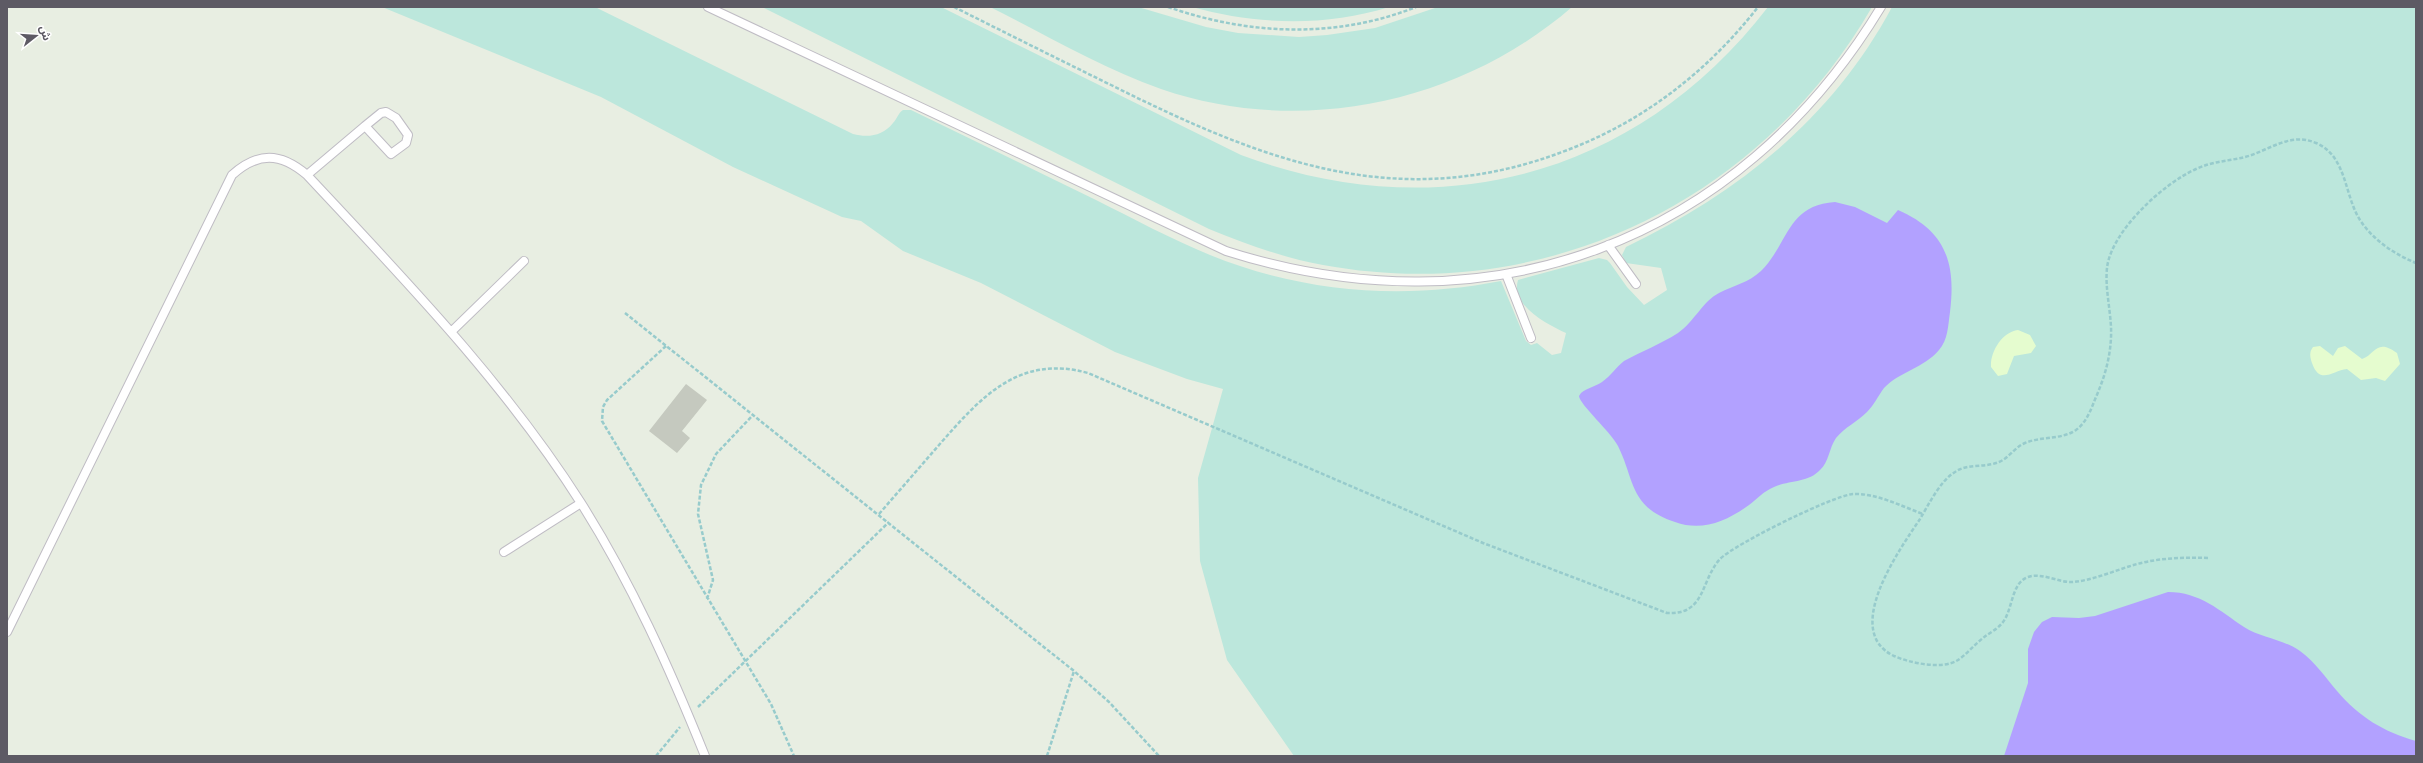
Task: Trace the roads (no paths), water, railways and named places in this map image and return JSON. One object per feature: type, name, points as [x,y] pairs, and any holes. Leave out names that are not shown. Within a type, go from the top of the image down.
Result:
[{"type":"lane","points":[[708,7],[1226,251],[1293,270],[1361,281],[1441,282],[1506,274],[1562,260],[1608,245],[1662,220],[1692,203],[1749,163],[1800,116],[1845,64],[1881,7]]},
{"type":"lane","points":[[307,175],[365,126],[381,113],[386,112],[396,118],[409,138],[395,152],[389,153],[365,126]]},
{"type":"lane","points":[[7,632],[232,175],[245,164],[261,158],[278,158],[294,164],[307,175],[452,331],[522,419],[581,503],[630,588],[689,716],[705,756]]},
{"type":"lane","points":[[1608,245],[1636,284]]},
{"type":"lane","points":[[452,331],[524,262]]},
{"type":"lane","points":[[1506,274],[1531,338]]},
{"type":"lane","points":[[504,552],[581,503]]}]
